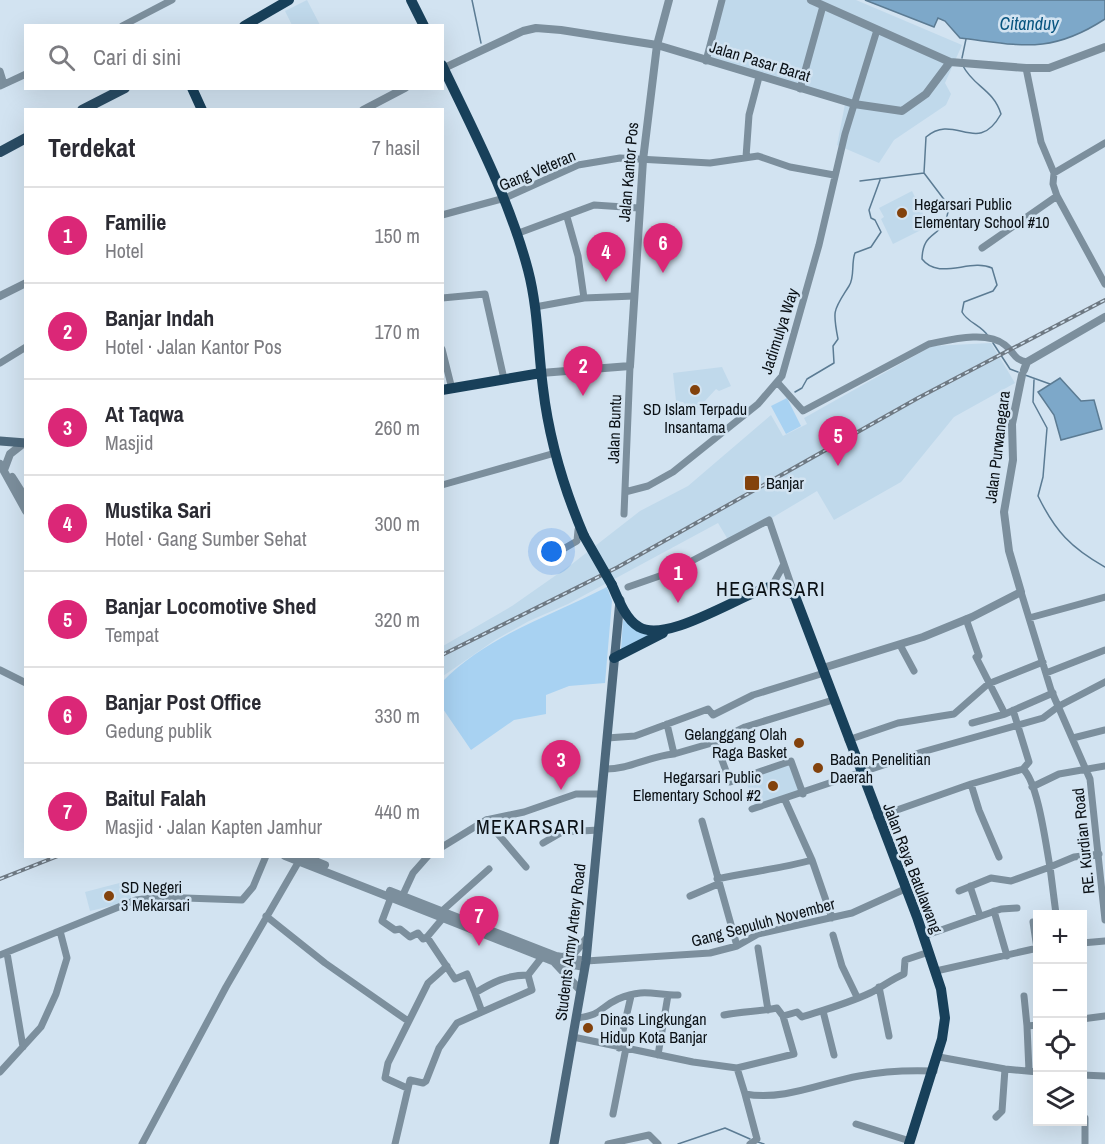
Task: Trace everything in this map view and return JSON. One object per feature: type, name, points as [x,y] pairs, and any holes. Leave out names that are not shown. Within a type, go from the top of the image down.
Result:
[{"type":"highway","points":[[247,24],[289,0]]},
{"type":"highway","points":[[411,0],[423,24]]},
{"type":"highway","points":[[444,69],[505,198],[528,270],[535,308],[541,373],[556,455],[584,537],[630,620],[646,631],[671,629]]},
{"type":"highway","points":[[193,90],[201,108]]},
{"type":"highway","points":[[447,389],[541,373]]},
{"type":"highway","points":[[614,658],[671,629],[772,586],[785,588],[795,596]]},
{"type":"highway","name":"Jalan Raya Batulawang","points":[[795,596],[936,971],[945,1018],[939,1057],[909,1142]]},
{"type":"main road","points":[[86,108],[121,90]]},
{"type":"main road","points":[[0,152],[24,139]]},
{"type":"main road","points":[[0,441],[24,443]]},
{"type":"main road","name":"Students Army Artery Road","points":[[554,1144],[585,964],[620,600]]},
{"type":"street","points":[[126,24],[172,0]]},
{"type":"street","name":"Jalan Kantor Pos","points":[[630,366],[643,160],[657,45],[669,0]]},
{"type":"street","points":[[706,61],[722,0]]},
{"type":"street","points":[[811,0],[877,30],[958,62],[1026,69],[1064,64],[1105,48]]},
{"type":"street","points":[[801,89],[824,6]]},
{"type":"street","name":"Jalan Pasar Barat","points":[[444,67],[508,37],[536,28],[657,45],[854,104],[902,111],[926,94],[958,62]]},
{"type":"street","name":"Jadimulya Way","points":[[625,492],[648,486],[673,472],[758,404],[778,382],[792,343],[819,245],[834,175],[877,30]]},
{"type":"street","points":[[1026,69],[1041,142],[1054,173],[1053,184],[1105,284]]},
{"type":"street","points":[[0,71],[2,85],[24,75]]},
{"type":"street","points":[[759,77],[749,115],[746,157],[758,156],[790,167],[834,175]]},
{"type":"street","points":[[367,108],[401,90]]},
{"type":"street","points":[[1054,173],[1104,145]]},
{"type":"street","name":"Gang Veteran","points":[[444,214],[505,198],[578,165],[620,158],[710,164],[746,157]]},
{"type":"street","points":[[982,249],[1058,196]]},
{"type":"street","points":[[516,234],[567,217],[594,205],[639,208]]},
{"type":"street","points":[[567,217],[578,256],[584,298]]},
{"type":"street","points":[[0,296],[24,284]]},
{"type":"street","points":[[444,298],[485,294],[504,379]]},
{"type":"street","points":[[535,308],[584,298],[634,297]]},
{"type":"street","points":[[778,382],[799,409],[807,410],[922,346],[952,340],[995,339],[1009,344],[1024,369],[1105,316]]},
{"type":"street","points":[[0,363],[24,349]]},
{"type":"street","points":[[444,365],[447,389]]},
{"type":"street","points":[[541,373],[630,366]]},
{"type":"street","name":"Jalan Buntu","points":[[624,514],[630,366]]},
{"type":"street","name":"Jalan Purwanegara","points":[[1021,592],[1009,551],[1004,512],[1013,460],[1012,424],[1024,369]]},
{"type":"street","points":[[2,466],[10,454],[24,444]]},
{"type":"street","points":[[444,484],[556,455],[557,474],[579,535],[577,541],[565,548]]},
{"type":"street","points":[[2,466],[24,496]]},
{"type":"street","points":[[2,466],[24,507]]},
{"type":"street","points":[[628,588],[671,572],[769,520],[795,596]]},
{"type":"street","points":[[772,586],[784,564]]},
{"type":"street","points":[[607,738],[635,736],[708,709],[713,715],[753,695],[900,645],[966,619],[1021,592]]},
{"type":"street","name":"RE. Kurdian Road","points":[[1021,592],[1053,693],[1087,768],[1103,869],[1105,920]]},
{"type":"street","points":[[1029,618],[1105,597]]},
{"type":"street","points":[[966,619],[988,684],[1005,714]]},
{"type":"street","points":[[900,645],[914,671]]},
{"type":"street","points":[[1046,673],[1105,650]]},
{"type":"street","points":[[848,740],[898,723],[954,714],[988,684],[1043,662]]},
{"type":"street","points":[[0,670],[24,682]]},
{"type":"street","points":[[752,809],[785,800],[861,773],[1043,718],[1059,706],[1105,682]]},
{"type":"street","points":[[972,723],[1005,714],[1053,693]]},
{"type":"street","points":[[604,769],[619,770],[647,759],[674,754],[715,741],[745,727],[833,700]]},
{"type":"street","points":[[877,817],[971,784],[1023,769],[1029,762],[1013,710]]},
{"type":"street","points":[[667,724],[674,754]]},
{"type":"street","points":[[1073,738],[1105,730]]},
{"type":"street","points":[[715,741],[730,782],[791,761],[803,794]]},
{"type":"street","points":[[1032,787],[1056,775],[1105,766]]},
{"type":"street","points":[[1023,769],[1028,773],[1032,787],[1050,867],[1055,910]]},
{"type":"street","points":[[971,784],[979,810],[999,856]]},
{"type":"street","points":[[444,846],[486,820],[524,812],[576,794],[602,794]]},
{"type":"street","points":[[785,800],[812,860],[832,918]]},
{"type":"street","points":[[486,820],[526,867]]},
{"type":"street","points":[[702,822],[717,882],[737,946]]},
{"type":"street","points":[[543,843],[562,832],[598,830]]},
{"type":"street","points":[[1097,831],[1105,830]]},
{"type":"street","points":[[959,891],[991,878],[1011,880],[1074,857],[1099,854]]},
{"type":"street","points":[[23,1047],[3,954],[136,900],[157,897],[242,900],[252,887],[265,858]]},
{"type":"street","points":[[402,898],[413,873],[426,858]]},
{"type":"street","points":[[301,859],[391,897],[402,898]]},
{"type":"street","points":[[301,859],[442,914],[542,957],[585,964]]},
{"type":"street","points":[[142,1144],[174,1081],[266,916],[301,859]]},
{"type":"street","points":[[690,896],[717,882],[756,871],[784,868],[812,860]]},
{"type":"street","points":[[427,938],[442,914],[489,870]]},
{"type":"street","points":[[970,886],[980,915]]},
{"type":"street","name":"Gang Sepuluh November","points":[[585,964],[642,956],[684,956],[737,946],[758,934],[832,918],[865,908],[905,889]]},
{"type":"street","points":[[391,897],[382,921],[394,930],[400,929],[410,937],[418,933],[424,940],[427,938]]},
{"type":"street","points":[[924,936],[980,915],[1017,908]]},
{"type":"street","points":[[994,911],[1007,956]]},
{"type":"street","points":[[266,916],[325,963],[408,1021]]},
{"type":"street","points":[[0,1072],[41,1027],[68,958],[60,932]]},
{"type":"street","points":[[485,932],[555,959],[581,992]]},
{"type":"street","points":[[833,935],[842,966],[857,998]]},
{"type":"street","points":[[427,938],[455,979],[467,974],[482,1012]]},
{"type":"street","points":[[555,959],[574,952],[588,938]]},
{"type":"street","points":[[1087,943],[1105,941]]},
{"type":"street","points":[[758,948],[768,1010]]},
{"type":"street","points":[[936,971],[1033,949]]},
{"type":"street","points":[[783,1016],[797,1012],[802,1017],[857,998],[904,974],[905,960],[929,952]]},
{"type":"street","points":[[528,975],[542,957]]},
{"type":"street","points":[[407,1088],[385,1076],[408,1021],[433,977],[447,966]]},
{"type":"street","points":[[475,993],[495,981],[513,975],[528,975]]},
{"type":"street","points":[[395,1144],[411,1079],[423,1083],[426,1081],[439,1048],[457,1023],[530,992],[533,987],[528,975]]},
{"type":"street","points":[[879,987],[889,1036]]},
{"type":"street","points":[[577,1018],[595,1016],[611,1004],[652,991],[678,995]]},
{"type":"street","points":[[658,1055],[668,995]]},
{"type":"street","points":[[613,1114],[631,996]]},
{"type":"street","points":[[1024,996],[1029,1071]]},
{"type":"street","points":[[573,1037],[658,1055],[737,1068],[794,1054],[779,1009],[756,1012],[751,1009],[724,1015]]},
{"type":"street","points":[[823,1011],[834,1055]]},
{"type":"street","points":[[1087,1018],[1105,1016]]},
{"type":"street","points":[[1027,1026],[1033,1025]]},
{"type":"street","points":[[939,1057],[1005,1069],[1033,1071]]},
{"type":"street","points":[[737,1068],[745,1094],[754,1142]]},
{"type":"street","points":[[996,1117],[1002,1111],[1005,1069]]},
{"type":"street","points":[[745,1094],[773,1097],[860,1075],[907,1070],[934,1071]]},
{"type":"street","points":[[1087,1075],[1105,1076]]},
{"type":"street","points":[[856,1124],[909,1142]]},
{"type":"street","points":[[1085,1126],[1085,1144]]},
{"type":"street","points":[[608,1144],[649,1135],[658,1144]]},
{"type":"shaded area","points":[[307,0],[319,24],[292,24],[285,11]]},
{"type":"shaded area","points":[[719,0],[856,0],[962,45],[945,83],[951,94],[946,105],[894,140],[879,163],[837,145],[845,104],[702,62]]},
{"type":"shaded area","name":"Hegarsari Public Elementary School #10","points":[[912,191],[929,226],[893,244],[881,219],[884,217],[879,208]]},
{"type":"shaded area","points":[[991,343],[1015,383],[954,417],[901,482],[834,520],[817,491],[730,543],[718,523],[568,604],[529,621],[495,640],[444,675],[444,645],[512,606],[572,564],[640,511],[688,486],[771,415],[783,436],[807,424],[804,418],[932,346]]},
{"type":"shaded area","name":"SD Islam Terpadu Insantama","points":[[722,367],[731,386],[719,391],[716,389],[693,414],[683,402],[676,401],[673,373]]},
{"type":"shaded area","points":[[787,398],[801,426],[786,434],[771,406]]},
{"type":"shaded area","points":[[607,587],[612,601],[605,683],[569,686],[546,695],[546,714],[514,720],[471,750],[444,710],[444,680],[479,651]]},
{"type":"shaded area","points":[[623,620],[649,636],[621,651]]},
{"type":"shaded area","name":"Hegarsari Public Elementary School #2","points":[[790,762],[801,793],[755,808],[745,778]]},
{"type":"shaded area","name":"SD Negeri 3 Mekarsari","points":[[127,881],[132,901],[90,911],[85,892]]},
{"type":"water","name":"Citanduy","points":[[865,0],[1105,0],[1105,19],[1068,38],[1051,43],[1018,45],[960,38],[945,21],[938,18],[934,27]]},
{"type":"water","points":[[1060,378],[1081,401],[1094,400],[1102,429],[1061,440],[1054,415],[1038,392]]},
{"type":"waterway","points":[[472,0],[481,43]]},
{"type":"waterway","points":[[962,58],[966,39]]},
{"type":"waterway","points":[[963,66],[972,79],[993,99],[1001,114],[992,126],[983,132],[974,134],[947,129],[926,137],[924,173],[949,206],[943,225],[926,242],[922,259],[937,268],[974,265],[992,268],[997,285],[993,291],[964,302],[962,312],[988,336]]},
{"type":"waterway","points":[[860,181],[924,173]]},
{"type":"waterway","points":[[795,392],[802,388],[807,379],[834,363],[833,346],[838,339],[835,315],[840,300],[851,282],[855,253],[871,247],[881,232],[875,220],[871,218],[869,210],[880,180]]},
{"type":"waterway","points":[[993,343],[1010,369],[1018,372]]},
{"type":"waterway","points":[[1025,375],[1050,384]]},
{"type":"waterway","points":[[1034,380],[1033,402],[1047,428],[1043,477],[1038,496],[1065,538],[1105,567]]},
{"type":"waterway","points":[[678,1144],[725,1128],[750,1139]]},
{"type":"waterway","points":[[758,1142],[764,1144]]},
{"type":"railway","points":[[444,654],[618,567],[918,398],[1105,300]]},
{"type":"railway","points":[[0,879],[53,858]]},
{"type":"place","name":"Hegarsari Public Elementary School #10","points":[[902,213]]},
{"type":"place","name":"Banjar Post Office","points":[[663,273]]},
{"type":"place","name":"Mustika Sari","points":[[606,282]]},
{"type":"place","name":"SD Islam Terpadu Insantama","points":[[695,390]]},
{"type":"place","name":"Banjar Indah","points":[[583,396]]},
{"type":"place","name":"Banjar Locomotive Shed","points":[[838,466]]},
{"type":"place","name":"Banjar","points":[[752,483]]},
{"type":"place","name":"Familie","points":[[678,603]]},
{"type":"place","name":"Gelanggang Olah Raga Basket","points":[[799,743]]},
{"type":"place","name":"Badan Penelitian Daerah","points":[[818,768]]},
{"type":"place","name":"Hegarsari Public Elementary School #2","points":[[773,786]]},
{"type":"place","name":"At Taqwa","points":[[561,790]]},
{"type":"place","name":"SD Negeri 3 Mekarsari","points":[[109,896]]},
{"type":"place","name":"Baitul Falah","points":[[479,946]]},
{"type":"place","name":"Dinas Lingkungan Hidup Kota Banjar","points":[[588,1028]]},
{"type":"district","name":"HEGARSARI","points":[[771,588]]},
{"type":"district","name":"MEKARSARI","points":[[531,826]]}]
